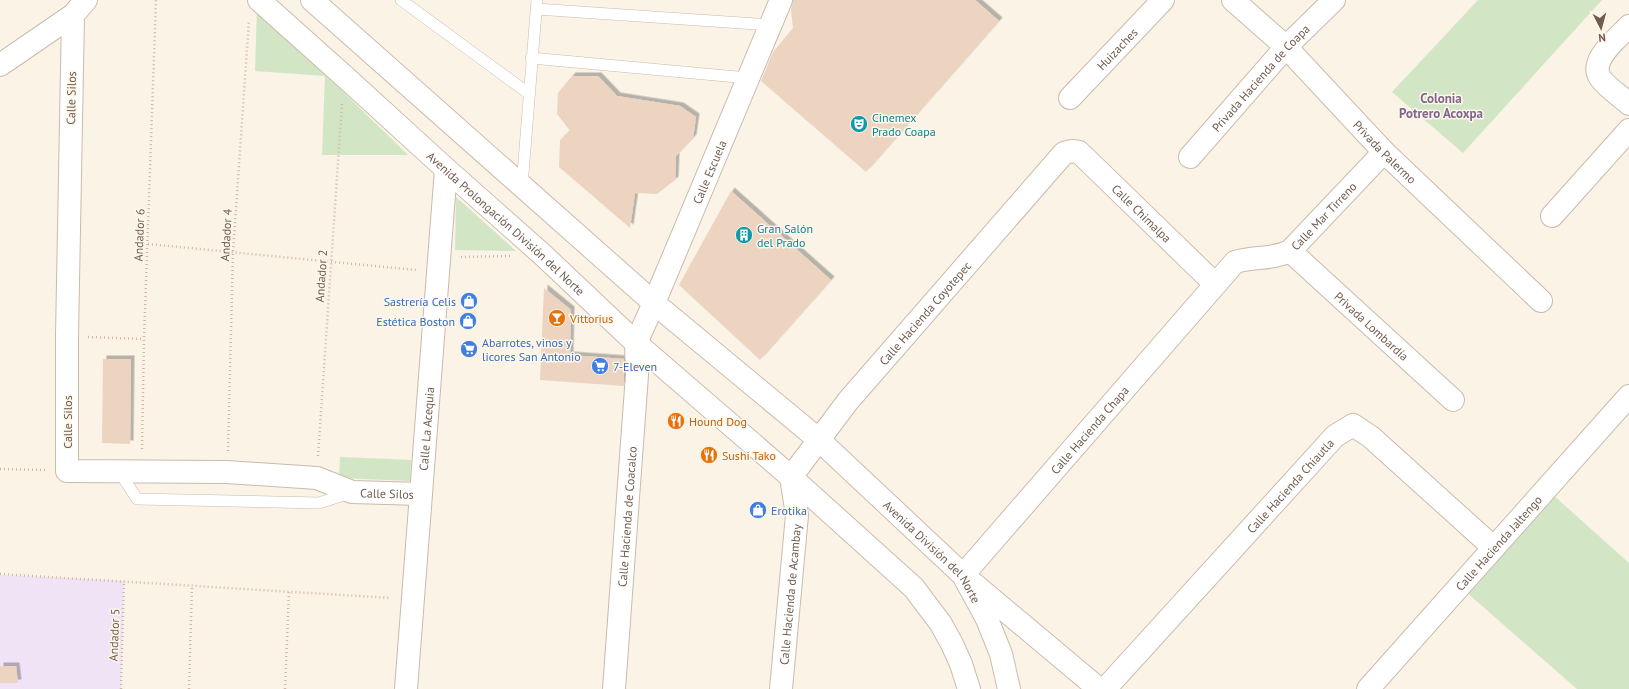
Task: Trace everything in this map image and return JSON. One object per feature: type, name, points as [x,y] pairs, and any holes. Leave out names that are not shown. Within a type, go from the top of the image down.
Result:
[{"type":"street","name":"Calle Escuela","points":[[636,344],[781,0]]},
{"type":"street","name":"Huizaches","points":[[1070,98],[1163,0]]},
{"type":"street","name":"Privada Palermo","points":[[1233,0],[1286,47],[1384,152],[1541,301]]},
{"type":"street","name":"Privada Hacienda de Coapa","points":[[1190,157],[1286,47],[1334,0]]},
{"type":"street","points":[[316,2],[654,303],[818,439]]},
{"type":"street","points":[[0,65],[79,7]]},
{"type":"street","name":"Calle Silos","points":[[79,7],[67,336],[67,471],[227,472],[317,478],[352,492],[421,494]]},
{"type":"street","name":"Avenida Prolongación División del Norte","points":[[254,8],[344,76],[544,256],[636,344],[791,477]]},
{"type":"street","points":[[1629,26],[1600,57],[1596,68],[1600,79],[1629,104]]},
{"type":"street","points":[[1552,216],[1629,130]]},
{"type":"street","name":"Calle Chimalpa","points":[[1064,153],[1072,151],[1079,152],[1215,284]]},
{"type":"street","name":"Calle Mar Tirreno","points":[[1215,284],[1235,262],[1245,258],[1280,256],[1290,251],[1384,152]]},
{"type":"street","name":"Calle Hacienda Coyotepec","points":[[791,477],[848,401],[1064,153]]},
{"type":"street","name":"Calle La Acequia","points":[[406,689],[446,169]]},
{"type":"street","name":"Privada Lombardía","points":[[1290,251],[1453,400]]},
{"type":"street","name":"Calle Hacienda Chapa","points":[[963,575],[1215,284]]},
{"type":"street","name":"Calle Hacienda de Coacalco","points":[[614,689],[637,375],[636,344]]},
{"type":"street","name":"Calle Hacienda Jaltengo","points":[[1368,689],[1629,396]]},
{"type":"street","name":"Calle Hacienda Chiautla","points":[[1105,689],[1335,436],[1353,426],[1371,437],[1494,548]]},
{"type":"street","name":"Avenida División del Norte","points":[[818,439],[963,575],[987,619],[1001,654],[1009,689]]},
{"type":"street","points":[[791,477],[914,588],[928,606],[948,637],[961,664],[969,689]]},
{"type":"street","name":"Calle Hacienda de Acambay","points":[[781,689],[797,515],[791,477]]},
{"type":"street","points":[[963,575],[1099,689]]},
{"type":"lane","points":[[401,0],[528,93]]},
{"type":"lane","points":[[522,186],[536,4],[771,25]]},
{"type":"lane","points":[[531,58],[748,78]]},
{"type":"lane","points":[[119,471],[138,499],[319,503],[352,492]]},
{"type":"path","name":"Andador 6","points":[[141,471],[144,339],[156,0]]},
{"type":"path","name":"Andador 4","points":[[227,472],[233,252],[254,8]]},
{"type":"path","name":"Andador 2","points":[[317,478],[344,76]]},
{"type":"path","points":[[148,244],[331,262],[438,265],[544,256]]},
{"type":"path","points":[[67,336],[144,339]]},
{"type":"path","points":[[0,470],[67,471]]},
{"type":"path","points":[[0,574],[413,599]]},
{"type":"path","name":"Andador 5","points":[[121,689],[124,581]]},
{"type":"path","points":[[189,689],[192,585]]},
{"type":"path","points":[[285,689],[289,591]]},
{"type":"shaded area","points":[[0,575],[124,581],[121,689],[0,689]]},
{"type":"green space","points":[[1478,0],[1602,0],[1463,153],[1392,92]]},
{"type":"green space","points":[[257,8],[408,155],[322,155],[325,76],[255,71]]},
{"type":"green space","points":[[456,197],[516,251],[455,250]]},
{"type":"green space","points":[[340,457],[411,460],[410,481],[339,478]]},
{"type":"green space","points":[[1552,494],[1629,563],[1629,689],[1577,689],[1465,591]]},
{"type":"building","name":"Cinemex Prado Coapa","points":[[793,0],[975,0],[999,21],[866,172],[761,81],[773,52],[793,28],[791,10]]},
{"type":"building","points":[[572,76],[598,76],[617,96],[680,106],[696,117],[693,138],[676,156],[675,180],[657,194],[635,193],[630,228],[559,167],[560,140],[570,131],[557,114],[558,93]]},
{"type":"building","name":"Gran Salón del Prado","points":[[731,191],[831,280],[760,360],[679,285]]},
{"type":"building","points":[[544,288],[571,310],[570,355],[624,359],[624,386],[540,380]]},
{"type":"building","points":[[103,359],[131,359],[130,444],[102,443]]},
{"type":"building","points":[[0,666],[16,666],[18,683],[0,683]]},
{"type":"place","name":"Cinemex Prado Coapa","points":[[859,124]]},
{"type":"place","name":"Gran Salón del Prado","points":[[744,235]]},
{"type":"place","name":"Sastrería Celis","points":[[469,301]]},
{"type":"place","name":"Vittorius","points":[[557,318]]},
{"type":"place","name":"Estética Boston","points":[[468,321]]},
{"type":"place","name":"Abarrotes, vinos y licores San Antonio","points":[[469,349]]},
{"type":"place","name":"7-Eleven","points":[[600,366]]},
{"type":"place","name":"Hound Dog","points":[[676,421]]},
{"type":"place","name":"Sushi Tako","points":[[709,455]]},
{"type":"place","name":"Erotika","points":[[758,510]]},
{"type":"district","name":"Colonia Potrero Acoxpa","points":[[1441,106]]}]
